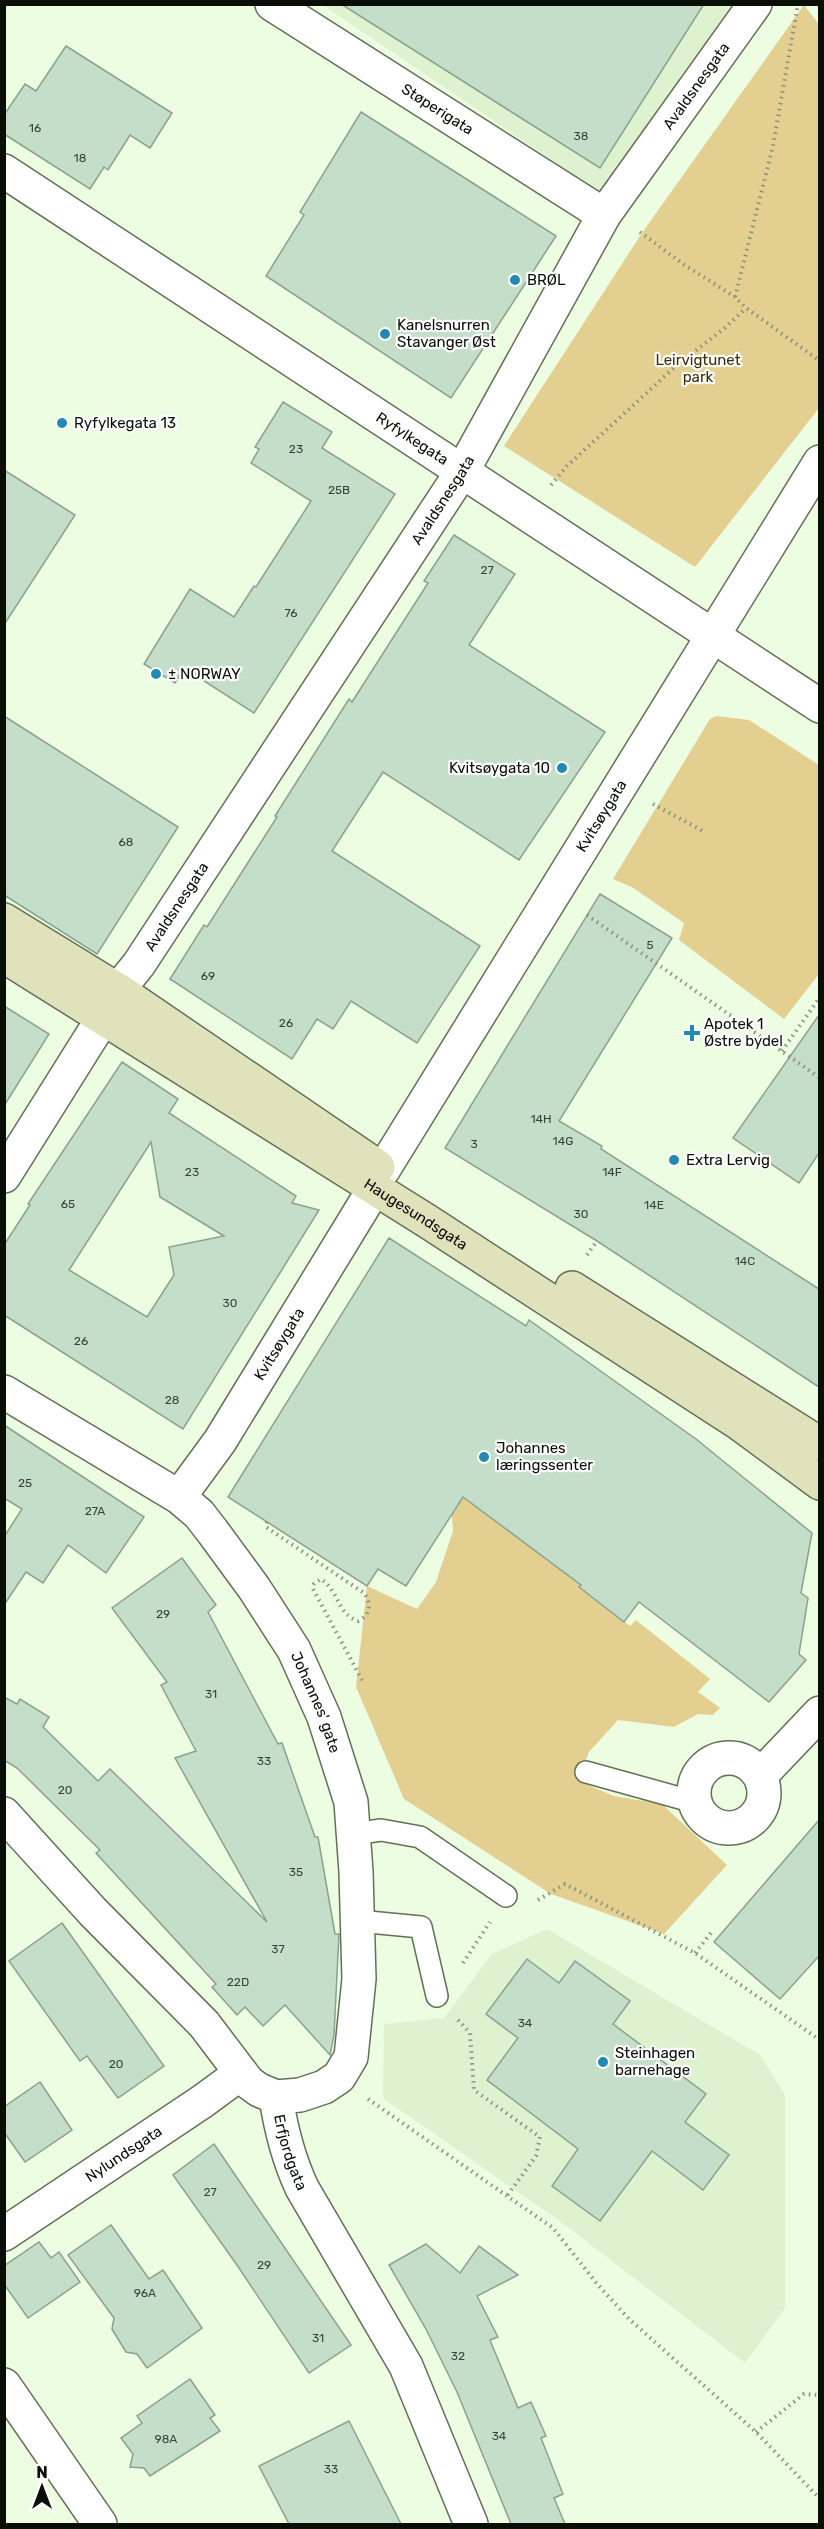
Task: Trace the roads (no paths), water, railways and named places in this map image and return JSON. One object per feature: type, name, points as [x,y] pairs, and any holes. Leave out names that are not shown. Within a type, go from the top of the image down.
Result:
[{"type":"main road","name":"Haugesundsgata","points":[[4,920],[118,990],[379,1180],[740,1424],[819,1484]]},
{"type":"main road","name":"Haugesundsgata","points":[[4,956],[103,1018],[379,1180],[819,1444]]},
{"type":"street","name":"Støperigata","points":[[272,4],[604,215]]},
{"type":"street","name":"Avaldsnesgata","points":[[118,990],[152,944],[463,470],[604,215],[755,4]]},
{"type":"street","name":"Ryfylkegata","points":[[4,171],[463,470],[819,706]]},
{"type":"street","name":"Kvitsøygata","points":[[179,1497],[220,1441],[819,462]]},
{"type":"street","points":[[4,1176],[103,1018]]},
{"type":"street","name":"Johannes' gate","points":[[4,1392],[179,1497],[199,1514],[254,1588],[294,1650],[324,1717],[351,1802],[359,1979],[355,2036],[351,2057],[339,2077],[324,2087],[300,2095],[276,2097]]},
{"type":"street","points":[[760,1776],[819,1713]]},
{"type":"street","points":[[729,1757],[741,1760],[752,1766],[760,1776],[764,1795],[758,1814],[748,1823],[737,1828],[713,1825],[699,1813],[694,1802],[694,1790],[697,1778],[711,1762],[729,1757]]},
{"type":"street","name":"Erfjordgata","points":[[4,1814],[93,1912],[204,2024],[241,2073],[259,2090],[276,2097],[284,2144],[302,2188],[406,2366],[471,2524]]},
{"type":"street","name":"Nylundsgata","points":[[4,2234],[194,2108],[241,2073]]},
{"type":"street","points":[[4,2385],[100,2524]]},
{"type":"lane","points":[[586,1772],[694,1802]]},
{"type":"lane","points":[[353,1834],[381,1830],[420,1837],[506,1896]]},
{"type":"lane","points":[[358,1921],[421,1927],[437,1996]]},
{"type":"place","name":"BRØL","points":[[515,280]]},
{"type":"place","name":"Kanelsnurren Stavanger Øst","points":[[385,334]]},
{"type":"place","name":"Ryfylkegata 13","points":[[62,423]]},
{"type":"place","name":"± NORWAY","points":[[156,674]]},
{"type":"place","name":"Kvitsøygata 10","points":[[562,768]]},
{"type":"place","name":"Apotek 1 Østre bydel","points":[[692,1033]]},
{"type":"place","name":"Extra Lervig","points":[[674,1160]]},
{"type":"place","name":"Johannes læringssenter","points":[[484,1457]]},
{"type":"place","name":"Steinhagen barnehage","points":[[603,2062]]},
{"type":"park label","name":"Leirvigtunet park","points":[[698,368]]}]
